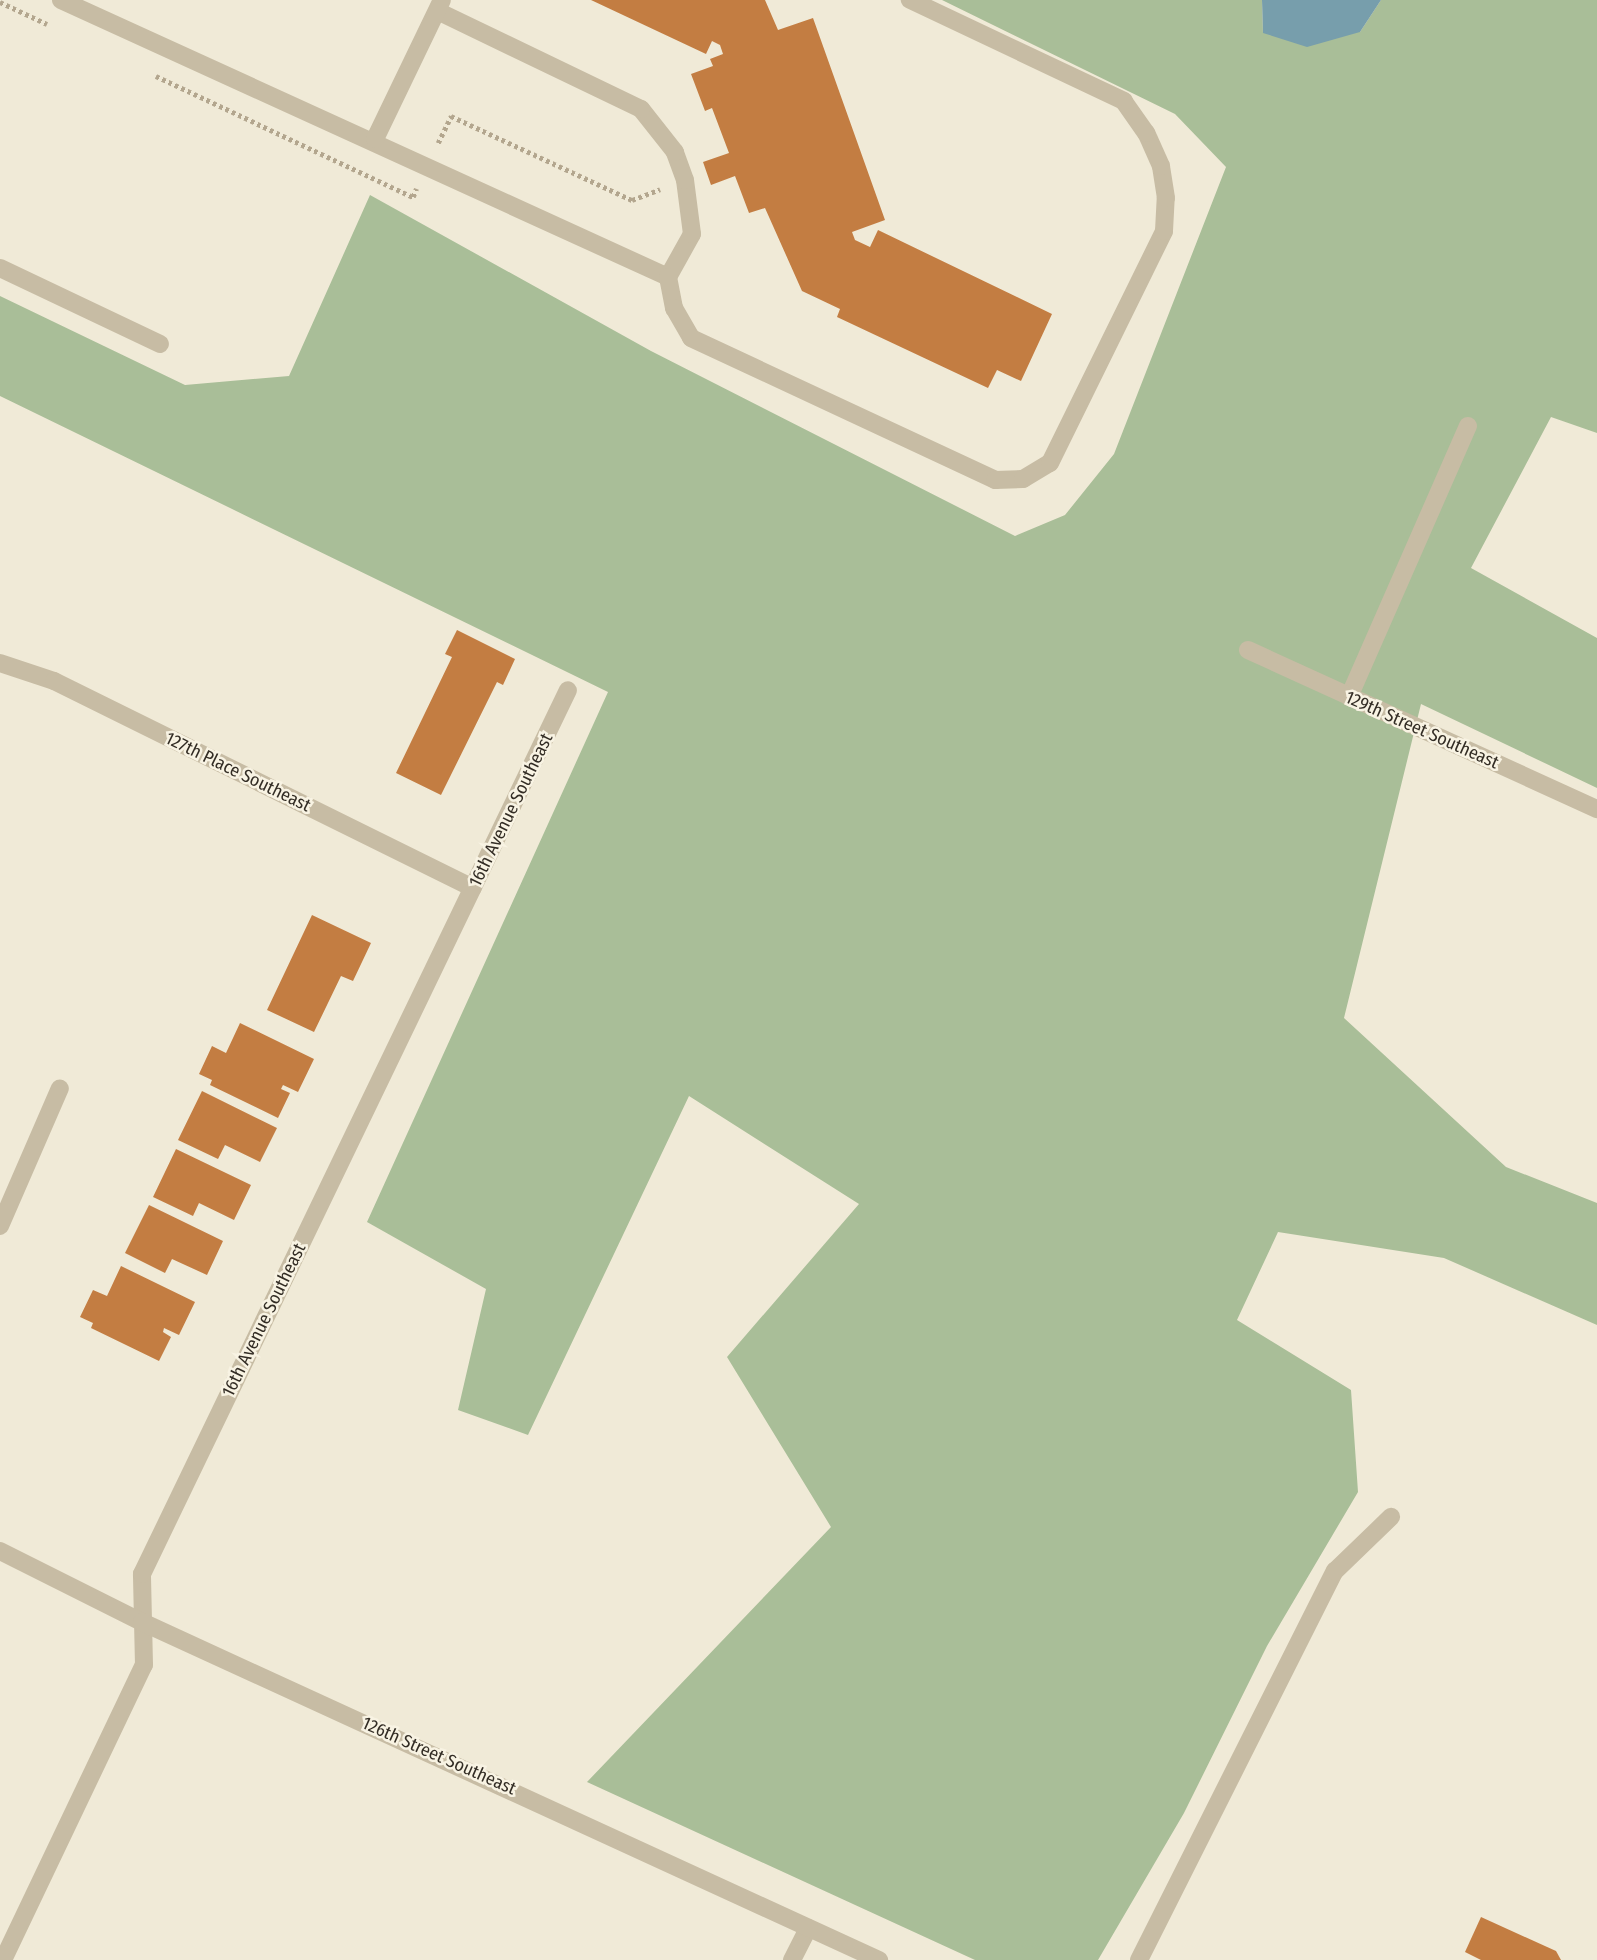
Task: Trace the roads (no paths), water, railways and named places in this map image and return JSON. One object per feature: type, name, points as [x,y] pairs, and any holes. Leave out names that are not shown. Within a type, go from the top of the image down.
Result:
[{"type":"street","points":[[61,0],[375,139],[668,277]]},
{"type":"street","points":[[375,139],[440,5],[641,109],[675,152],[685,180],[692,234],[668,277],[674,308],[691,338],[995,480],[1023,479],[1050,463],[1164,231],[1166,198],[1161,166],[1146,133],[1124,101],[910,0]]},
{"type":"street","points":[[0,268],[160,344]]},
{"type":"street","points":[[1349,697],[1468,426]]},
{"type":"street","name":"129th Street Southeast","points":[[1248,650],[1597,809]]},
{"type":"street","name":"127th Place Southeast","points":[[0,663],[54,681],[472,888]]},
{"type":"street","name":"16th Avenue Southeast","points":[[3,1960],[144,1665],[142,1574],[568,690]]},
{"type":"street","points":[[0,1226],[60,1088]]},
{"type":"street","points":[[1139,1960],[1335,1571],[1391,1517]]},
{"type":"street","name":"126th Street Southeast","points":[[0,1551],[142,1622],[879,1960]]},
{"type":"street","points":[[792,1960],[808,1928]]},
{"type":"water","points":[[1262,0],[1381,0],[1360,32],[1307,47],[1263,33]]}]
